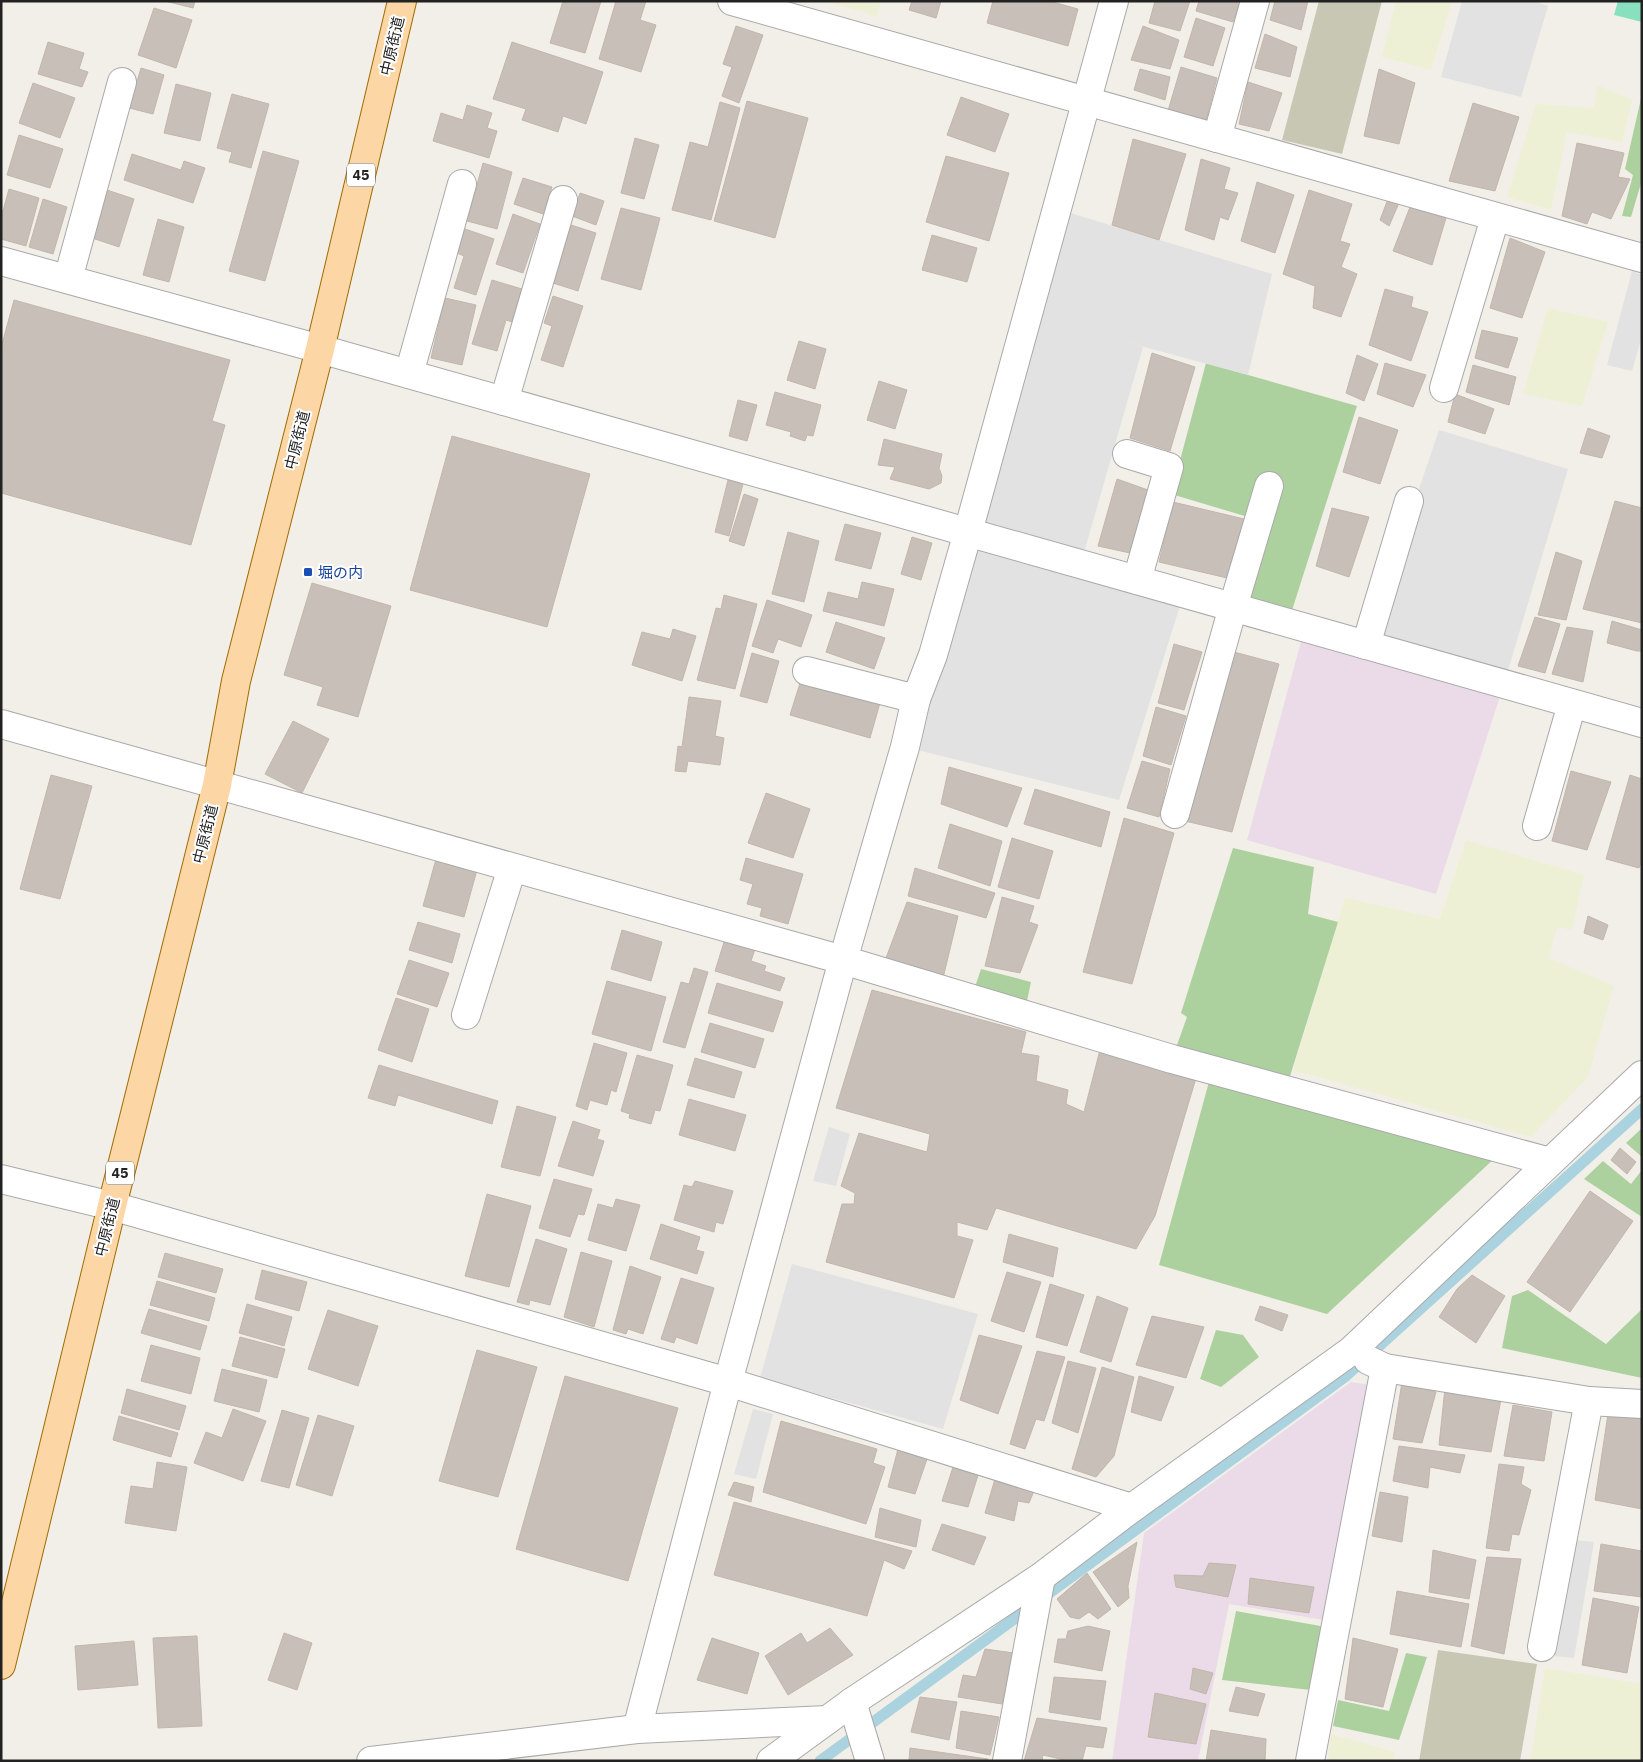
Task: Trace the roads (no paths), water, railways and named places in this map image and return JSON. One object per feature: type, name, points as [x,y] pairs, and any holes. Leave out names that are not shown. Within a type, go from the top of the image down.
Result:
[{"type":"main road","name":"中原街道","points":[[1,1665],[112,1206],[217,785],[236,681],[320,349],[402,1]]},
{"type":"street","points":[[732,1],[1642,258]]},
{"type":"street","points":[[636,1729],[843,960],[905,747],[916,699],[933,655],[968,532],[1114,1]]},
{"type":"street","points":[[1217,138],[1255,1]]},
{"type":"street","points":[[68,279],[122,82]]},
{"type":"street","points":[[409,374],[462,184]]},
{"type":"street","points":[[504,401],[563,200]]},
{"type":"street","points":[[1444,388],[1495,218]]},
{"type":"street","points":[[1,261],[409,374],[1642,723]]},
{"type":"street","points":[[1127,454],[1169,467],[1137,580]]},
{"type":"street","points":[[1175,814],[1269,486]]},
{"type":"street","points":[[1366,645],[1409,501]]},
{"type":"street","points":[[807,671],[916,699]]},
{"type":"street","points":[[1538,826],[1572,704]]},
{"type":"street","points":[[1,724],[843,960],[1172,1059],[1550,1162]]},
{"type":"street","points":[[466,1015],[512,868]]},
{"type":"street","points":[[771,1761],[827,1720],[1041,1578],[1132,1508],[1352,1352],[1642,1075]]},
{"type":"street","points":[[1,1179],[112,1206],[728,1382],[1132,1508]]},
{"type":"street","points":[[1352,1352],[1383,1367],[1589,1401],[1642,1404]]},
{"type":"street","points":[[1310,1761],[1383,1367]]},
{"type":"street","points":[[1542,1647],[1589,1401]]},
{"type":"street","points":[[1007,1761],[1041,1578]]},
{"type":"street","points":[[853,1704],[869,1758]]},
{"type":"street","points":[[371,1761],[636,1729],[827,1720]]},
{"type":"waterway","points":[[820,1761],[1346,1376],[1642,1109]]},
{"type":"place","name":"堀の内","points":[[308,572]]}]
